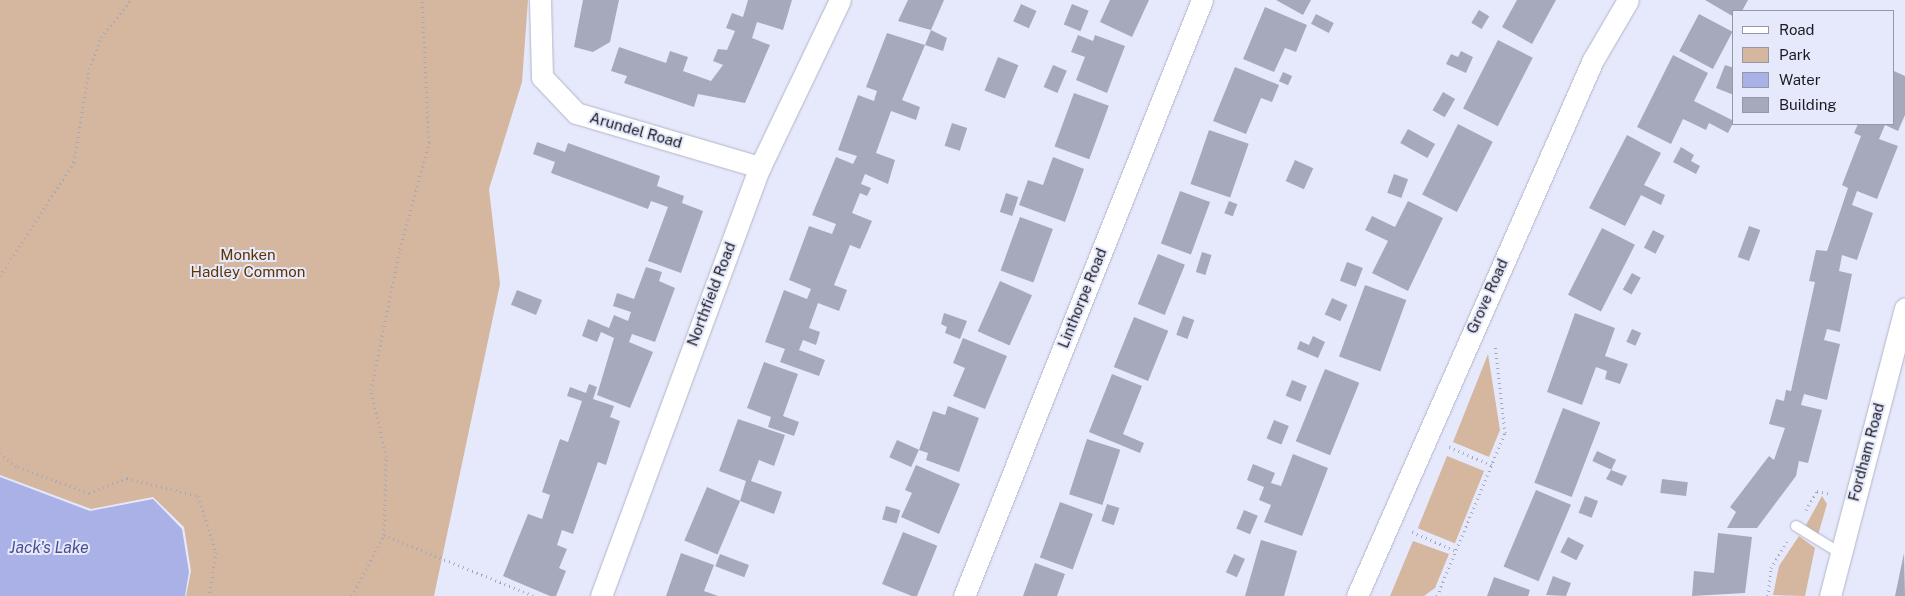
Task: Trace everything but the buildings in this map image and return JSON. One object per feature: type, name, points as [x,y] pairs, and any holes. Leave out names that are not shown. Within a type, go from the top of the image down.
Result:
[{"type":"street","name":"Arundel Road","points":[[540,0],[542,77],[576,113],[760,167]]},
{"type":"street","name":"Northfield Road","points":[[601,596],[760,167],[840,0]]},
{"type":"street","name":"Linthorpe Road","points":[[964,596],[1202,0]]},
{"type":"street","name":"Grove Road","points":[[1357,596],[1424,436],[1593,60],[1628,0]]},
{"type":"street","name":"Fordham Road","points":[[1830,596],[1905,309]]},
{"type":"lane","points":[[1796,526],[1840,553]]},
{"type":"path","points":[[0,276],[74,162],[89,69],[101,37],[131,0]]},
{"type":"path","points":[[352,596],[384,535],[386,457],[371,390],[400,249],[429,142],[422,0]]},
{"type":"path","points":[[1437,596],[1458,551],[1505,433],[1495,343],[1470,334]]},
{"type":"path","points":[[1424,436],[1492,465]]},
{"type":"path","points":[[0,453],[18,468],[89,493],[127,478],[198,496],[216,552],[209,596]]},
{"type":"path","points":[[1388,522],[1458,551]]},
{"type":"path","points":[[384,535],[534,596]]},
{"type":"green space","name":"Monken Hadley Common","points":[[0,0],[528,0],[522,82],[489,189],[500,284],[434,596],[186,596],[191,571],[184,527],[153,497],[91,509],[0,475]]},
{"type":"green space","points":[[1488,354],[1500,430],[1489,457],[1453,442]]},
{"type":"green space","points":[[1447,456],[1484,471],[1455,543],[1418,528]]},
{"type":"green space","points":[[1822,496],[1827,504],[1818,535],[1806,525]]},
{"type":"green space","points":[[1799,536],[1815,548],[1805,596],[1773,595],[1779,566]]},
{"type":"green space","points":[[1413,541],[1449,554],[1435,588],[1424,596],[1390,596]]},
{"type":"water","name":"Jack's Lake","points":[[0,477],[90,511],[153,499],[182,529],[189,572],[185,596],[0,596]]}]
